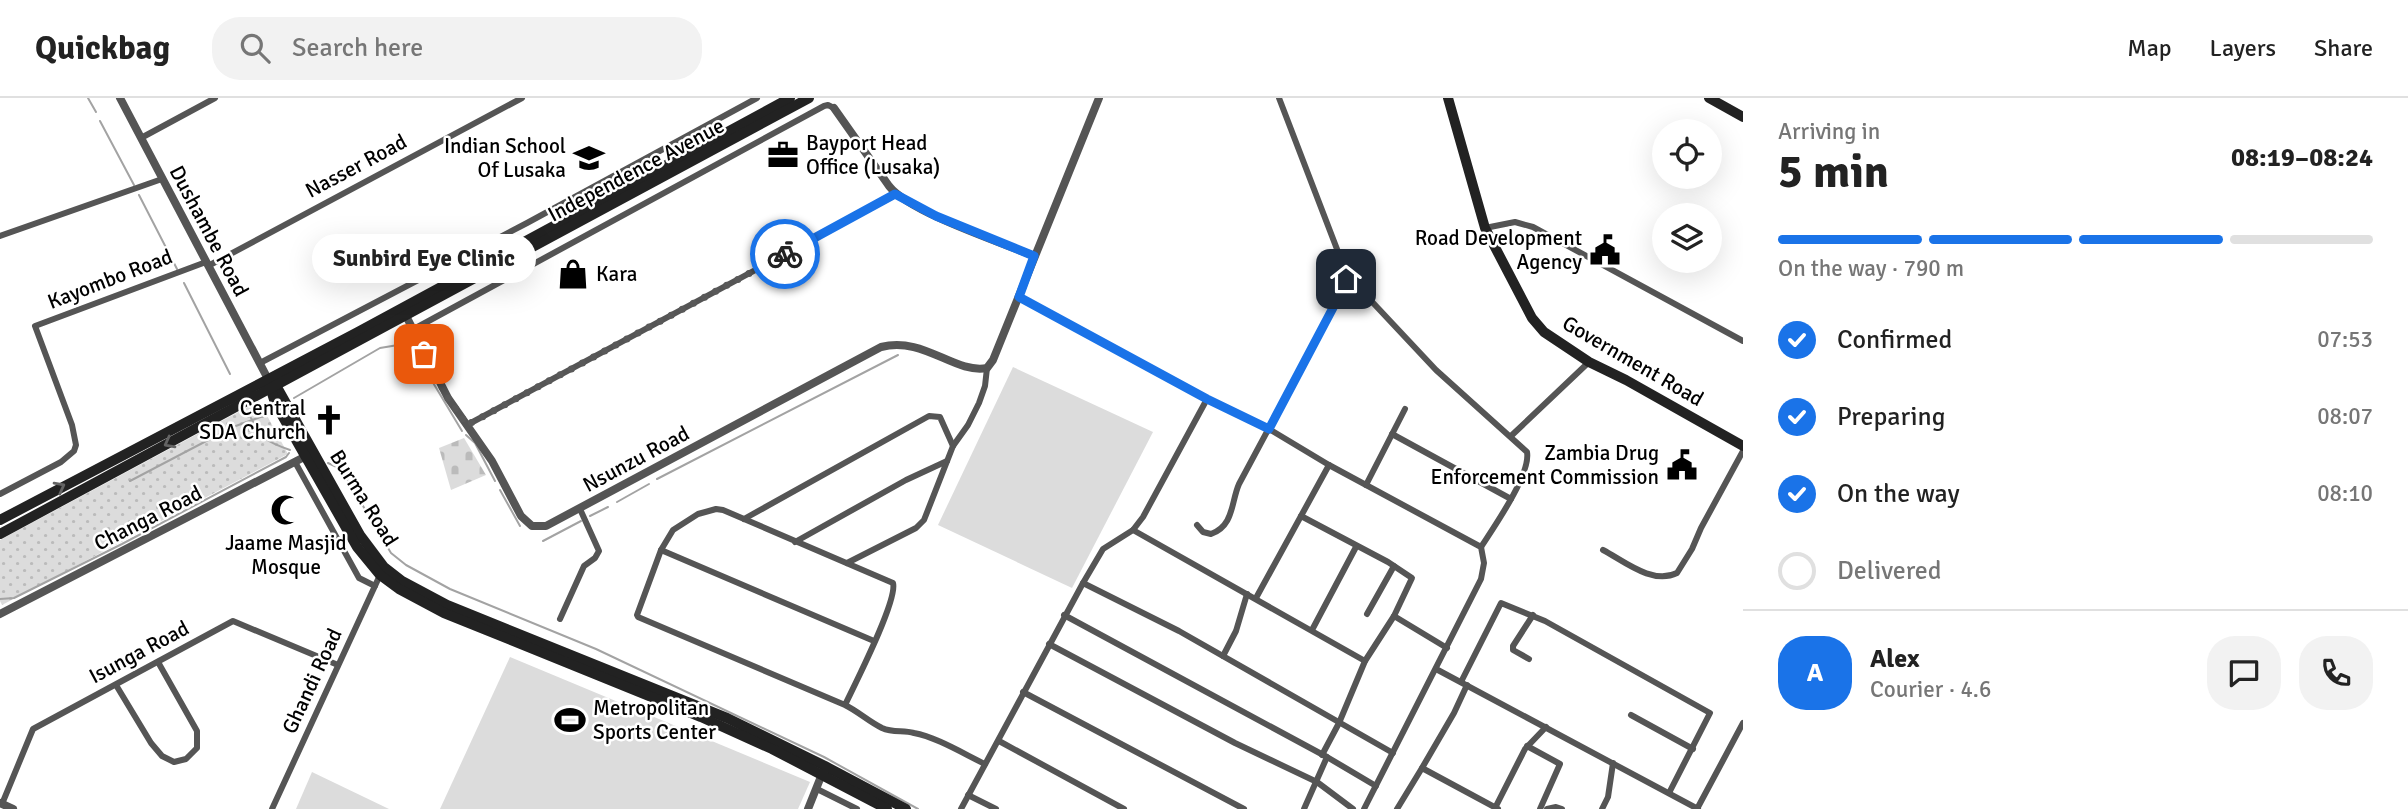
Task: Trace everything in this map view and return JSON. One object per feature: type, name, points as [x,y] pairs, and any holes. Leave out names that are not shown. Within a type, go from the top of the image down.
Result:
[{"type":"main road","name":"Independence Avenue","points":[[0,534],[790,98]]},
{"type":"main road","name":"Independence Avenue","points":[[403,312],[809,98]]},
{"type":"main road","name":"Government Road","points":[[1448,98],[1485,228],[1532,318],[1544,332],[1589,362],[1626,380],[1743,448]]},
{"type":"main road","points":[[1709,98],[1743,117]]},
{"type":"main road","name":"Independence Avenue","points":[[0,520],[271,384]]},
{"type":"main road","name":"Burma Road","points":[[271,384],[275,403],[309,454],[357,547],[410,596],[444,613],[701,717],[906,809]]},
{"type":"main road","name":"Burma Road","points":[[824,770],[887,809]]},
{"type":"street","name":"Dushambe Road","points":[[120,98],[271,384]]},
{"type":"street","points":[[141,138],[215,98]]},
{"type":"street","name":"Nasser Road","points":[[207,264],[522,98]]},
{"type":"street","points":[[260,363],[757,98]]},
{"type":"street","points":[[847,563],[920,524],[927,514],[953,446],[975,411],[985,386],[987,368],[993,360],[1100,98]]},
{"type":"street","points":[[1279,98],[1346,274],[1436,370],[1525,449],[1528,461],[1511,499],[1482,547],[1484,563],[1481,579],[1364,809]]},
{"type":"street","points":[[412,330],[828,105],[834,108],[895,194],[936,216],[1034,256]]},
{"type":"street","points":[[0,236],[162,179]]},
{"type":"street","points":[[467,425],[895,194]]},
{"type":"street","points":[[1485,228],[1515,222],[1533,226],[1743,341]]},
{"type":"street","name":"Kayombo Road","points":[[0,494],[61,462],[74,451],[76,445],[72,425],[36,326],[207,264]]},
{"type":"street","points":[[1197,525],[1203,532],[1211,534],[1227,522],[1237,487],[1344,287],[1346,274]]},
{"type":"street","points":[[1019,297],[1207,399],[1269,429],[1329,465],[1482,547]]},
{"type":"street","name":"Nsunzu Road","points":[[403,312],[448,398],[492,461],[521,516],[528,524],[538,527],[546,526],[580,509],[881,347],[908,344],[975,369],[987,368]]},
{"type":"street","points":[[1511,436],[1589,362]]},
{"type":"street","points":[[961,809],[1064,615],[1103,549],[1133,530],[1150,506],[1207,399]]},
{"type":"street","points":[[1366,485],[1405,409]]},
{"type":"street","points":[[744,519],[929,416],[940,417],[953,446]]},
{"type":"street","points":[[1392,434],[1511,499]]},
{"type":"street","points":[[1602,550],[1648,574],[1663,577],[1677,573],[1743,448]]},
{"type":"street","name":"Changa Road","points":[[0,613],[309,454]]},
{"type":"street","points":[[795,542],[894,486],[947,461]]},
{"type":"street","points":[[295,462],[359,578],[375,586]]},
{"type":"street","points":[[1256,598],[1329,465]]},
{"type":"street","points":[[560,619],[584,566],[595,558],[599,551],[580,509]]},
{"type":"street","points":[[845,705],[894,591],[892,582],[723,510],[708,510],[673,530],[646,587],[638,617],[845,705],[883,729],[914,733],[985,764]]},
{"type":"street","points":[[1301,516],[1412,578],[1394,616],[1365,661],[1304,809]]},
{"type":"street","points":[[1133,530],[1365,661]]},
{"type":"street","points":[[1312,630],[1356,547]]},
{"type":"street","points":[[662,551],[874,641]]},
{"type":"street","points":[[1367,614],[1394,566]]},
{"type":"street","name":"Ghandi Road","points":[[272,809],[382,571]]},
{"type":"street","points":[[1083,583],[1223,656],[1393,752]]},
{"type":"street","points":[[1223,656],[1236,631],[1247,594]]},
{"type":"street","points":[[1397,809],[1454,713],[1464,683],[1501,603],[1533,615],[1710,713],[1669,793]]},
{"type":"street","points":[[1064,615],[1376,786]]},
{"type":"street","points":[[1529,659],[1513,649],[1513,646],[1533,615]]},
{"type":"street","points":[[1394,616],[1447,648]]},
{"type":"street","name":"Isunga Road","points":[[1,803],[33,730],[235,621],[338,664]]},
{"type":"street","points":[[1049,644],[1235,743],[1317,782],[1353,809]]},
{"type":"street","points":[[116,685],[156,750],[174,762],[186,760],[197,748],[197,732],[158,662]]},
{"type":"street","points":[[1436,668],[1698,809],[1743,723]]},
{"type":"street","points":[[1023,692],[1244,809]]},
{"type":"street","points":[[1631,715],[1693,749]]},
{"type":"street","points":[[1422,768],[1496,808],[1527,746],[1546,727]]},
{"type":"street","points":[[999,741],[1124,809]]},
{"type":"street","points":[[1527,746],[1560,764],[1540,809]]},
{"type":"street","points":[[1602,809],[1608,797],[1613,763]]},
{"type":"street","points":[[808,809],[824,770]]},
{"type":"street","points":[[817,789],[857,809]]},
{"type":"street","points":[[968,795],[996,809]]},
{"type":"street","points":[[1,803],[13,809]]},
{"type":"street","points":[[1547,809],[1562,809]]},
{"type":"green space","points":[[1013,367],[1153,432],[1072,588],[938,525]]},
{"type":"green space","points":[[259,401],[288,454],[2,605],[0,540]]},
{"type":"green space","points":[[464,438],[486,475],[451,490],[439,448]]},
{"type":"green space","name":"Metropolitan Sports Center","points":[[510,657],[810,782],[798,809],[440,809]]},
{"type":"green space","points":[[312,772],[389,809],[296,809]]},
{"type":"waterway","points":[[88,98],[96,112]]},
{"type":"waterway","points":[[100,121],[134,185]]},
{"type":"waterway","points":[[139,195],[177,269]]},
{"type":"waterway","points":[[184,283],[230,374]]},
{"type":"waterway","points":[[294,398],[380,348],[398,345],[416,349],[427,370]]},
{"type":"waterway","points":[[657,479],[898,355]]},
{"type":"waterway","points":[[429,376],[462,431]]},
{"type":"waterway","points":[[130,481],[233,427],[274,412]]},
{"type":"waterway","points":[[251,418],[266,439],[290,450]]},
{"type":"waterway","points":[[466,435],[475,443],[495,481]]},
{"type":"waterway","points":[[0,599],[14,598],[122,544],[289,453]]},
{"type":"waterway","points":[[328,463],[341,469],[391,553],[406,565],[450,589],[596,649],[824,757],[918,809]]},
{"type":"waterway","points":[[617,502],[649,484]]},
{"type":"waterway","points":[[500,490],[520,526]]},
{"type":"waterway","points":[[590,516],[608,507]]},
{"type":"waterway","points":[[543,541],[581,521]]},
{"type":"way so far","points":[[424,354],[448,398],[467,425],[785,254]]},
{"type":"place","name":"Bayport Head Office (Lusaka)","points":[[783,155]]},
{"type":"place","name":"Indian School Of Lusaka","points":[[589,158]]},
{"type":"place","name":"Road Development Agency","points":[[1605,250]]},
{"type":"place","name":"Kara","points":[[573,274]]},
{"type":"place","name":"Sunbird Eye Clinic","points":[[424,354]]},
{"type":"place","name":"Central SDA Church","points":[[329,420]]},
{"type":"place","name":"Zambia Drug Enforcement Commission","points":[[1682,465]]},
{"type":"place","name":"Jaame Masjid Mosque","points":[[286,510]]},
{"type":"place","name":"Metropolitan Sports Center","points":[[570,720]]},
{"type":"route","points":[[785,254],[895,194],[936,216],[1034,256],[1019,297],[1207,399],[1269,429],[1346,279]]}]
